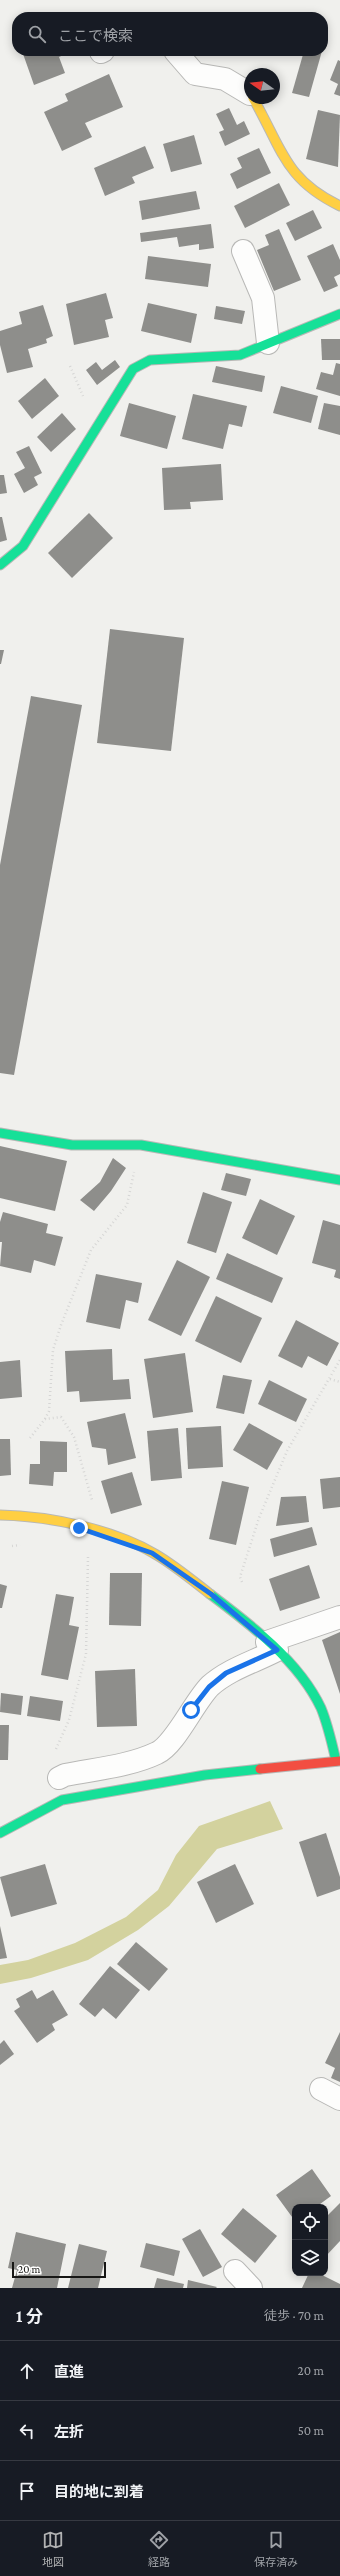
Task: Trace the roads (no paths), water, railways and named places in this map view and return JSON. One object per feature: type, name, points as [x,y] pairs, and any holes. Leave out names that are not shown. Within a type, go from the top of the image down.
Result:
[{"type":"street","points":[[179,56],[195,74],[225,79],[244,90]]},
{"type":"street","points":[[257,104],[267,120],[279,152],[294,176],[321,198],[340,206]]},
{"type":"street","points":[[243,251],[262,298],[268,343]]},
{"type":"street","points":[[0,565],[22,546],[133,369],[150,360],[240,355],[340,314]]},
{"type":"street","points":[[0,1133],[72,1145],[142,1145],[340,1180]]},
{"type":"street","points":[[0,1515],[22,1514],[79,1528],[152,1553],[211,1594],[272,1646],[318,1700],[338,1761],[273,1770],[205,1775],[62,1800],[14,1823],[0,1833]]},
{"type":"street","points":[[58,1778],[116,1766],[159,1753],[173,1738],[209,1687],[226,1673],[272,1646],[340,1617]]},
{"type":"street","points":[[321,2089],[340,2099]]},
{"type":"street","points":[[235,2271],[251,2288]]}]
